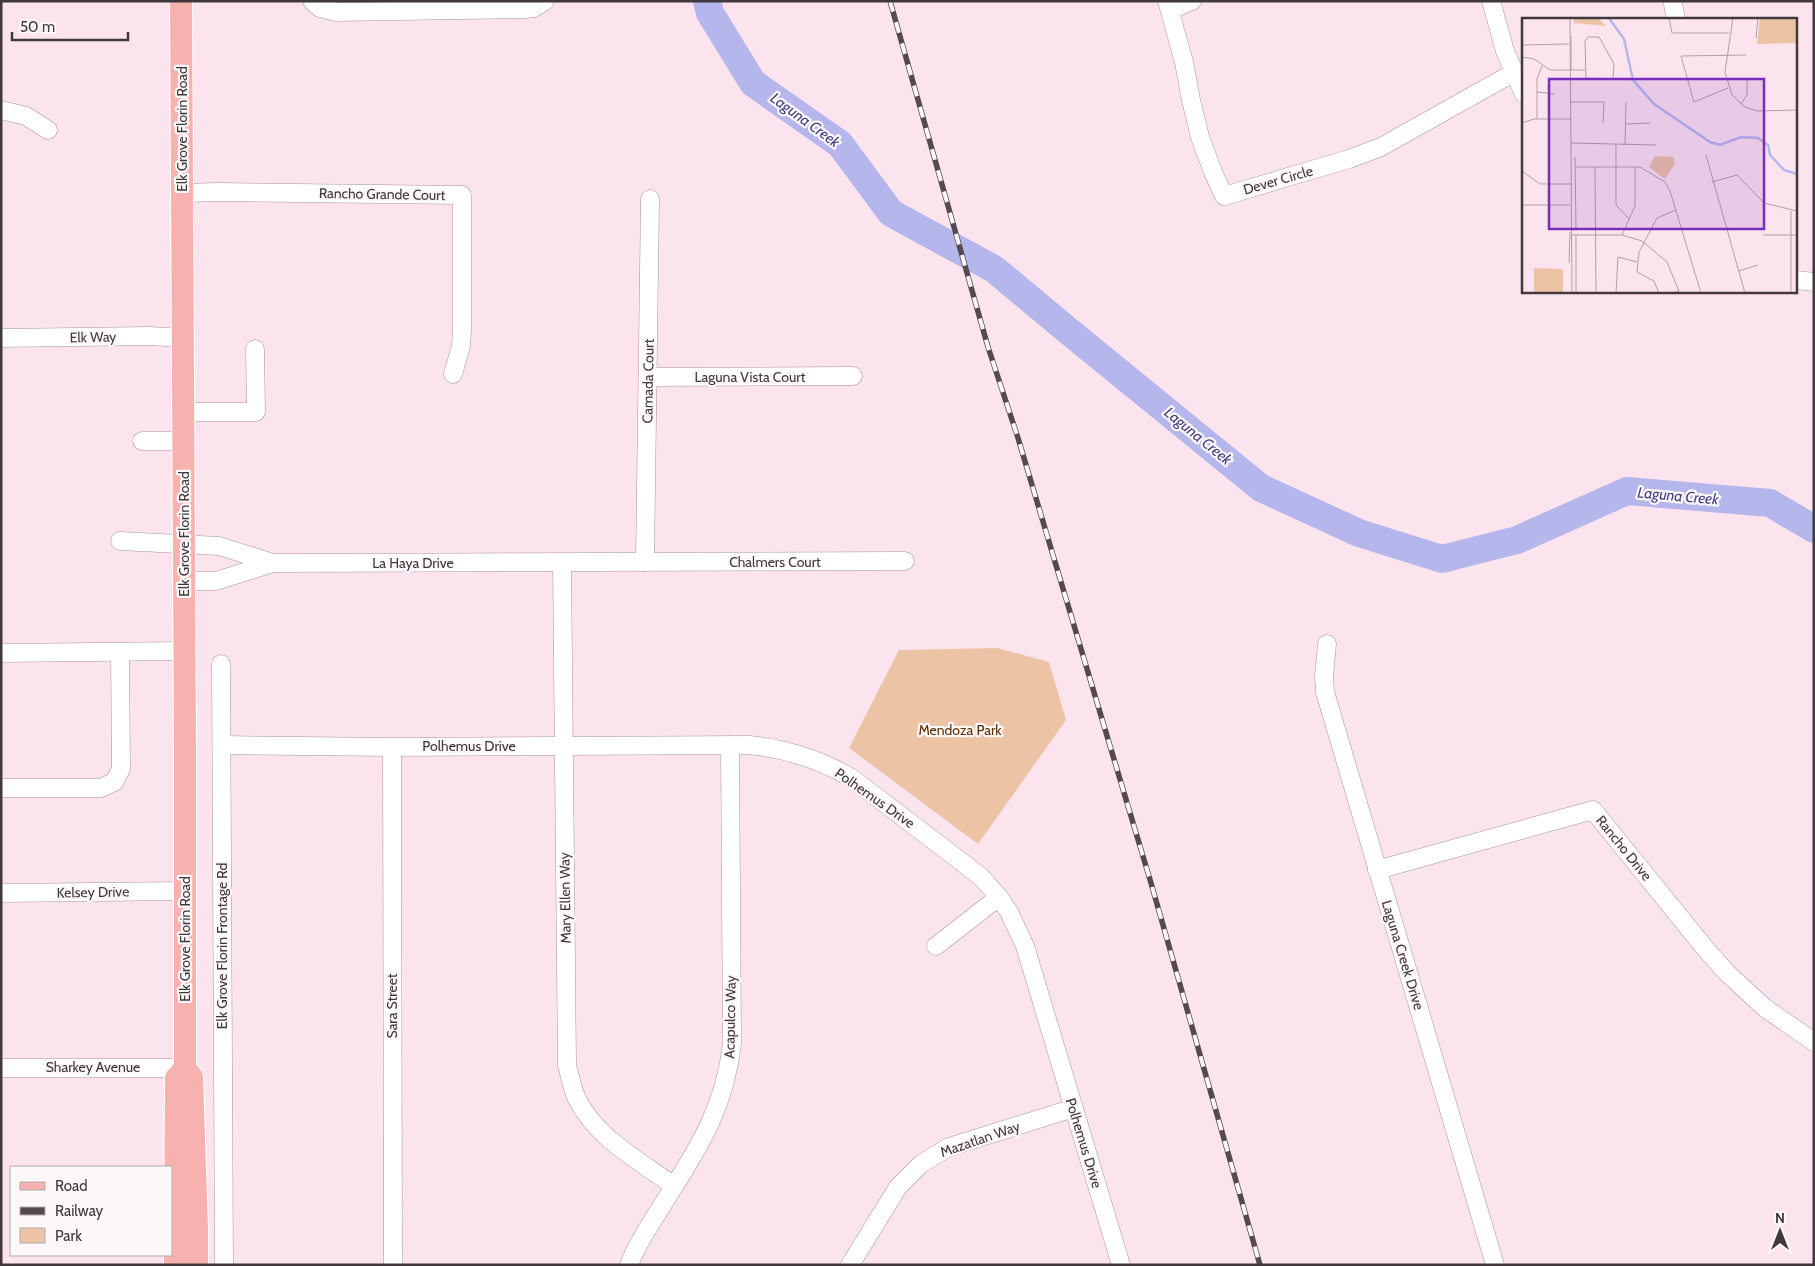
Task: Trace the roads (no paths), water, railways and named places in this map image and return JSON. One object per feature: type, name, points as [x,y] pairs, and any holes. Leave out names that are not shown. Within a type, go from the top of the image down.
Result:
[{"type":"main road","name":"Elk Grove Florin Road","points":[[182,1],[185,1068],[192,1077],[197,1265]]},
{"type":"main road","name":"Elk Grove Florin Road","points":[[175,1265],[176,1229],[173,1188],[176,1078],[185,1068]]},
{"type":"street","points":[[312,1],[320,8],[336,12],[525,9],[534,8],[545,1]]},
{"type":"street","points":[[1169,6],[1192,1]]},
{"type":"street","points":[[1491,1],[1502,42],[1513,73],[1522,90]]},
{"type":"street","name":"Dever Circle","points":[[1169,6],[1184,62],[1200,137],[1224,196],[1348,159],[1382,146],[1513,73]]},
{"type":"street","points":[[1,110],[26,116],[48,130]]},
{"type":"street","name":"Rancho Grande Court","points":[[183,193],[462,195],[462,330],[461,346],[453,374]]},
{"type":"street","name":"Camada Court","points":[[645,562],[650,199]]},
{"type":"street","points":[[1798,280],[1814,282]]},
{"type":"street","name":"Elk Way","points":[[1,338],[149,336],[184,338]]},
{"type":"street","points":[[184,412],[256,412],[255,348]]},
{"type":"street","name":"Laguna Vista Court","points":[[648,378],[853,376]]},
{"type":"street","points":[[142,441],[184,440]]},
{"type":"street","name":"La Haya Drive","points":[[120,541],[219,546],[273,563],[645,562]]},
{"type":"street","name":"Chalmers Court","points":[[645,562],[905,561]]},
{"type":"street","points":[[184,581],[216,581],[273,563]]},
{"type":"street","name":"Mary Ellen Way","points":[[562,563],[567,1065],[577,1097],[595,1125],[607,1137],[674,1186]]},
{"type":"street","name":"Laguna Creek Drive","points":[[1327,644],[1324,668],[1325,692],[1495,1265]]},
{"type":"street","points":[[1,654],[185,651]]},
{"type":"street","points":[[1,788],[101,788],[114,782],[121,769],[120,652]]},
{"type":"street","name":"Elk Grove Florin Frontage Rd","points":[[221,664],[224,1265]]},
{"type":"street","name":"Polhemus Drive","points":[[222,745],[392,747],[758,746],[785,750],[820,762],[853,779],[980,876],[999,897],[1018,929],[1025,946],[1121,1265]]},
{"type":"street","name":"Acapulco Way","points":[[629,1265],[642,1238],[708,1128],[718,1106],[727,1075],[732,1033],[730,745]]},
{"type":"street","name":"Sara Street","points":[[392,747],[393,1265]]},
{"type":"street","name":"Rancho Drive","points":[[1377,870],[1593,810],[1704,948],[1727,973],[1765,1008],[1814,1042]]},
{"type":"street","name":"Kelsey Drive","points":[[1,893],[185,891]]},
{"type":"street","points":[[936,946],[999,897]]},
{"type":"street","name":"Sharkey Avenue","points":[[1,1068],[185,1068]]},
{"type":"street","name":"Mazatlan Way","points":[[850,1265],[898,1187],[921,1164],[949,1147],[1074,1108]]},
{"type":"street","points":[[197,1229],[223,1228]]},
{"type":"waterway","name":"Laguna Creek","points":[[707,1],[710,13],[753,83],[840,144],[891,213],[994,269],[1261,488],[1359,533],[1442,559],[1517,540],[1627,491],[1770,503],[1814,529]]},
{"type":"railway","points":[[890,1],[988,347],[1018,438],[1151,883],[1260,1265]]},
{"type":"park label","name":"Mendoza Park","points":[[960,730]]}]
